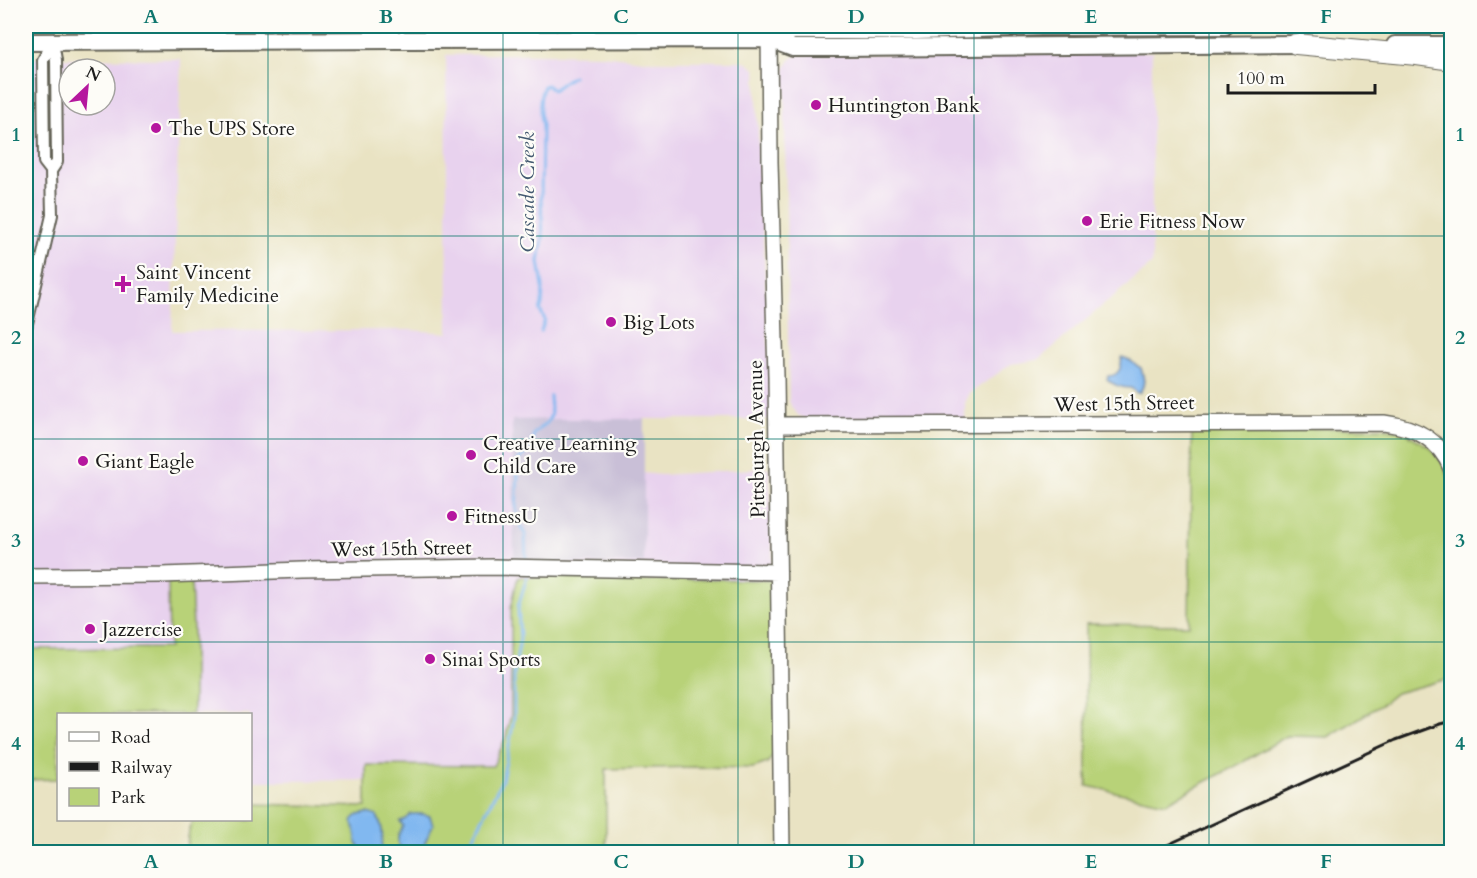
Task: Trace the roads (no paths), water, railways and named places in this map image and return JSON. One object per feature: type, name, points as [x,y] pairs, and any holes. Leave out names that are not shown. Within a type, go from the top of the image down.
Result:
[{"type":"highway","points":[[1296,44],[1452,60]]},
{"type":"main road","points":[[26,42],[576,29],[769,32],[1225,26]]},
{"type":"main road","points":[[769,32],[793,48],[1452,45]]},
{"type":"street","name":"Pittsburgh Avenue","points":[[769,32],[782,852]]},
{"type":"street","points":[[26,328],[52,215],[51,171],[44,162],[43,62],[52,42]]},
{"type":"street","name":"West 15th Street","points":[[777,425],[1384,423],[1415,430],[1428,438],[1442,452],[1452,470]]},
{"type":"street","name":"West 15th Street","points":[[26,576],[494,567],[778,572]]},
{"type":"water","points":[[1122,357],[1141,368],[1144,381],[1139,393],[1131,388],[1115,385],[1107,379],[1119,370]]},
{"type":"water","points":[[368,813],[377,816],[381,827],[382,847],[377,852],[363,852],[360,849],[352,821],[361,814]]},
{"type":"water","points":[[411,814],[430,816],[433,825],[421,851],[414,853],[405,851],[398,844],[398,836],[403,826],[400,821]]},
{"type":"waterway","name":"Cascade Creek","points":[[541,331],[545,320],[540,310],[543,287],[539,261],[543,238],[540,100],[544,86],[547,85],[553,90],[573,76]]},
{"type":"waterway","name":"Cascade Creek","points":[[526,559],[525,534],[516,508],[518,476],[516,469],[519,459],[526,454],[534,434],[547,423],[551,415],[550,396]]},
{"type":"waterway","name":"Cascade Creek","points":[[468,852],[502,780],[514,717],[514,675],[520,638],[518,607],[527,577]]},
{"type":"railway","points":[[1152,852],[1396,740],[1452,721]]},
{"type":"place","name":"Huntington Bank","points":[[816,105]]},
{"type":"place","name":"The UPS Store","points":[[156,128]]},
{"type":"place","name":"Erie Fitness Now","points":[[1087,221]]},
{"type":"place","name":"Saint Vincent Family Medicine","points":[[123,284]]},
{"type":"place","name":"Big Lots","points":[[611,322]]},
{"type":"place","name":"Creative Learning Child Care","points":[[471,455]]},
{"type":"place","name":"Giant Eagle","points":[[83,461]]},
{"type":"place","name":"FitnessU","points":[[452,516]]},
{"type":"place","name":"Jazzercise","points":[[90,629]]},
{"type":"place","name":"Sinai Sports","points":[[430,659]]}]
